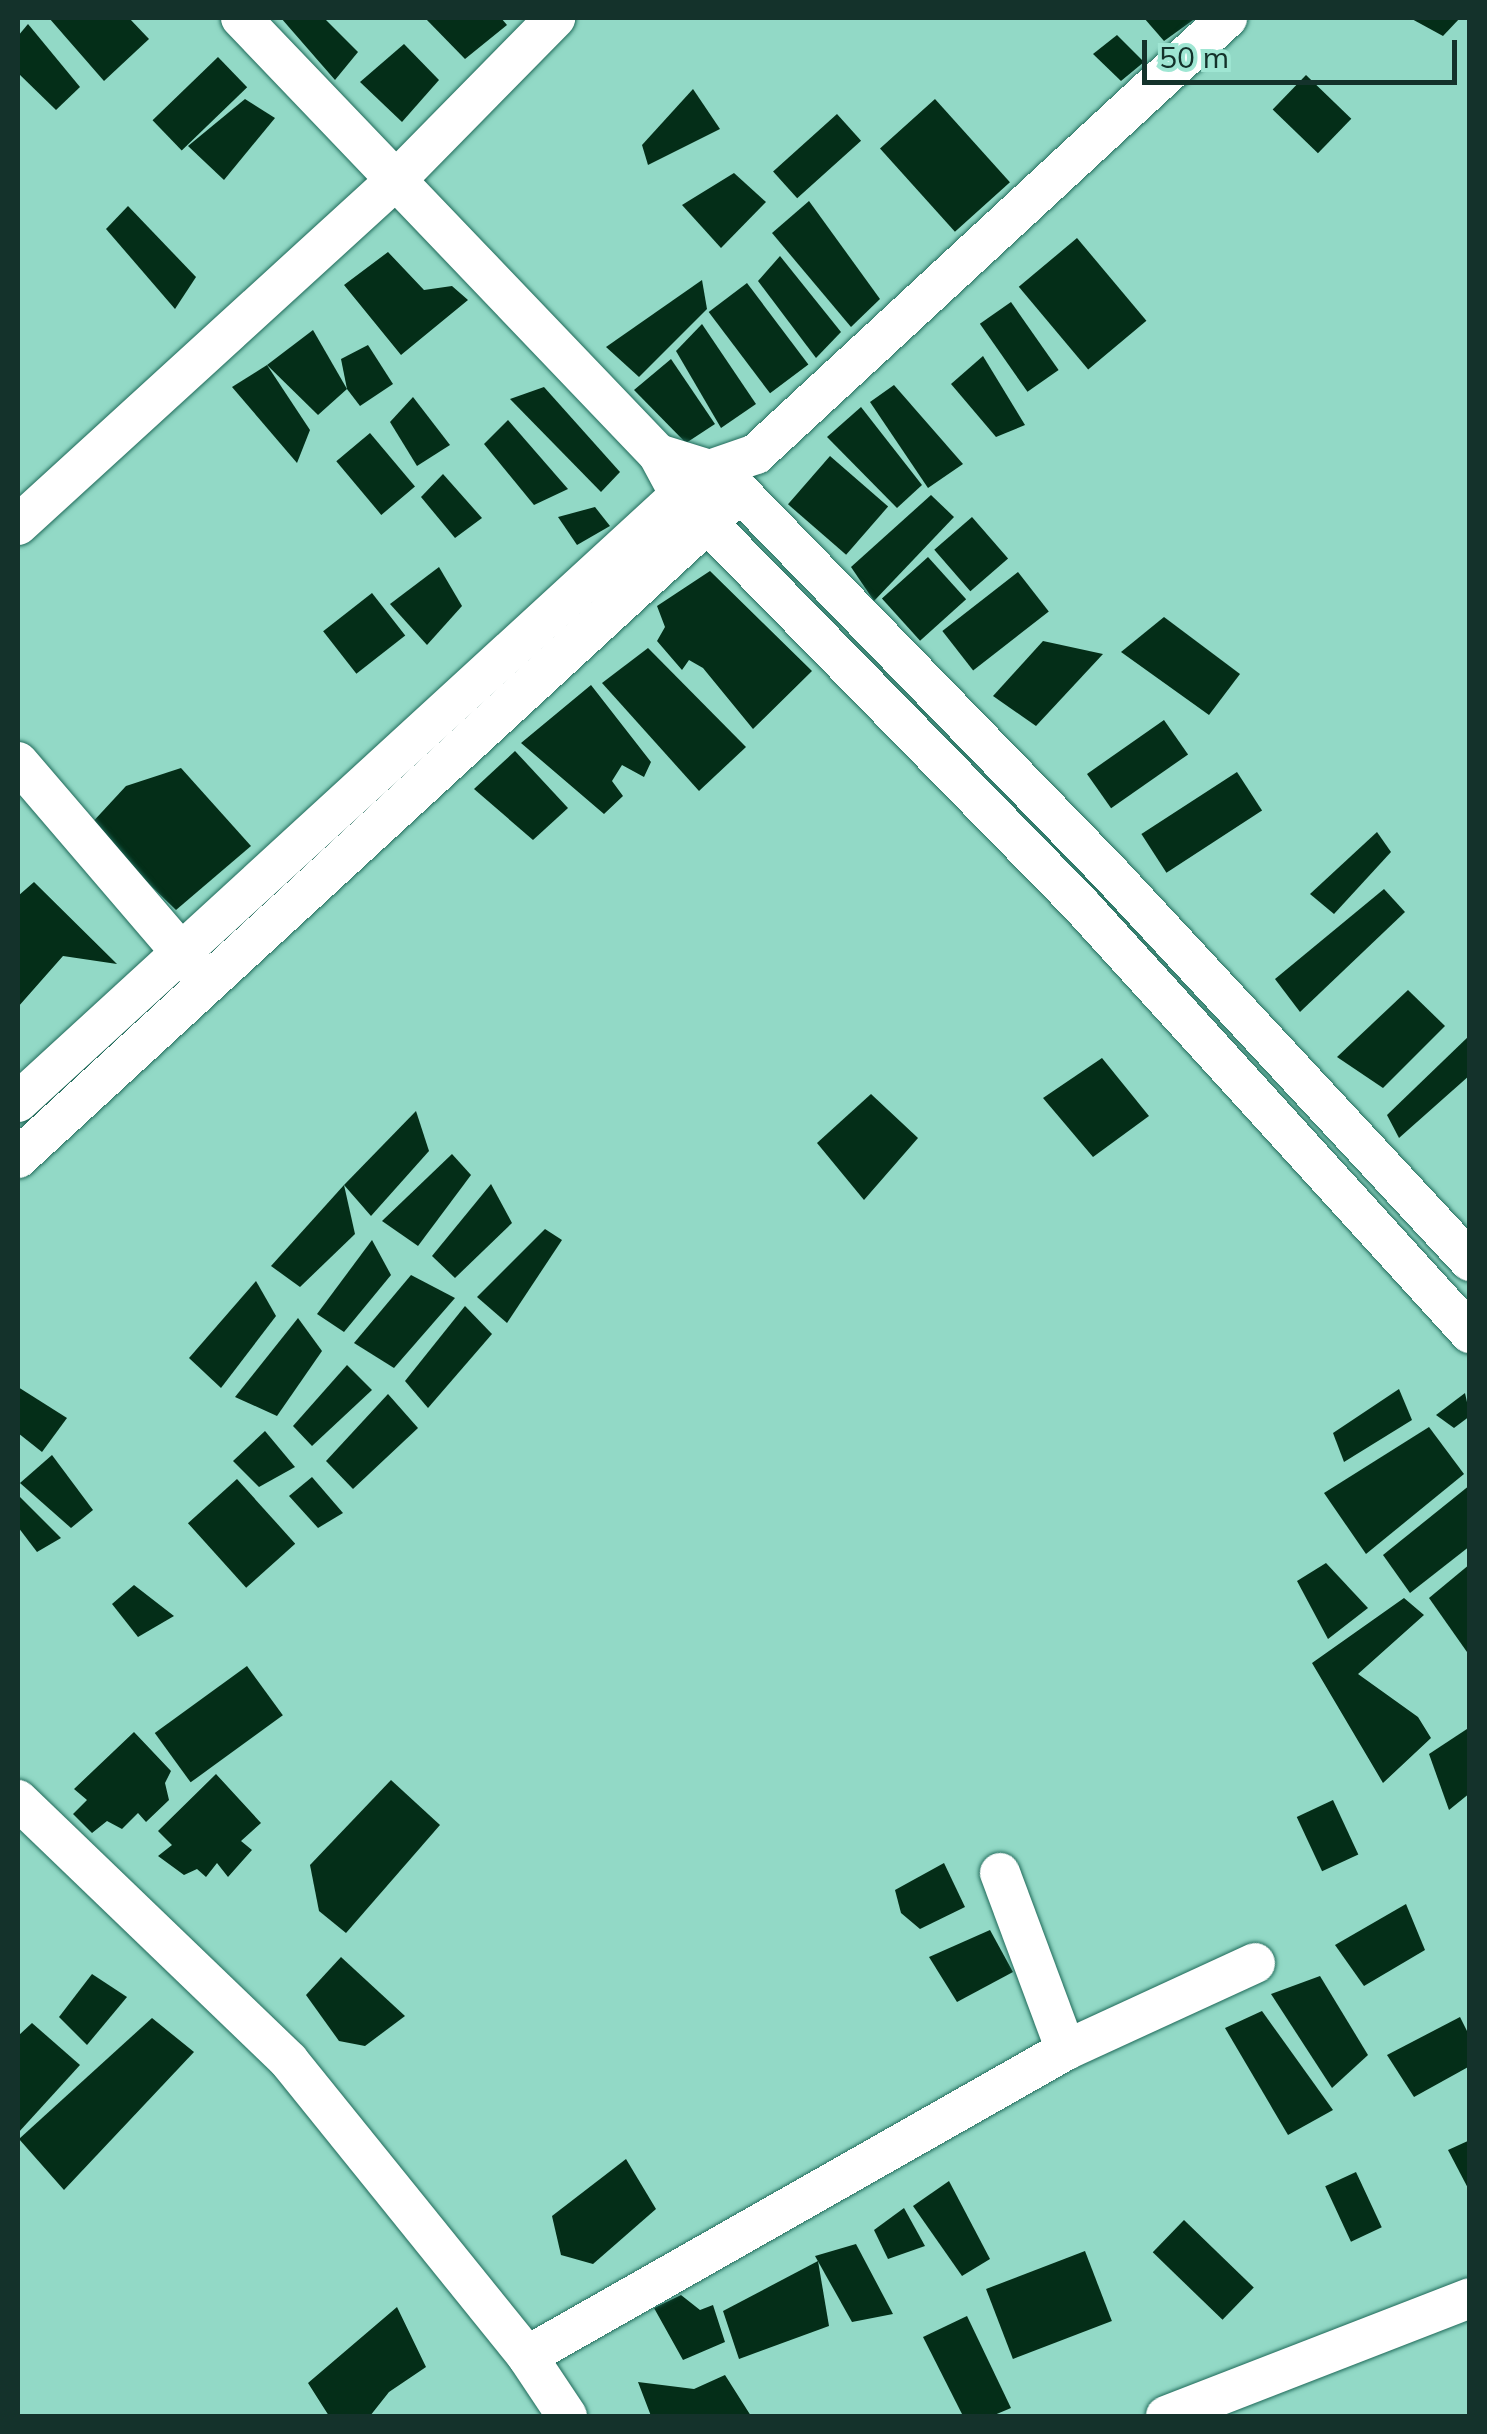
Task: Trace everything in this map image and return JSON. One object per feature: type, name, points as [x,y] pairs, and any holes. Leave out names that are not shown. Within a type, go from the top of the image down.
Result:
[{"type":"street","points":[[241,18],[399,177],[658,454],[710,495],[1464,1242]]},
{"type":"street","points":[[18,526],[399,177],[555,18]]},
{"type":"street","points":[[18,1158],[194,967],[1227,18]]},
{"type":"street","points":[[710,495],[1470,1333]]},
{"type":"street","points":[[18,762],[194,967]]},
{"type":"street","points":[[18,1102],[194,967]]},
{"type":"street","points":[[18,1800],[290,2061],[527,2356],[568,2416]]},
{"type":"street","points":[[1000,1873],[1066,2050]]},
{"type":"street","points":[[527,2356],[1066,2050],[1256,1964]]},
{"type":"street","points":[[1166,2416],[1470,2298]]},
{"type":"building","points":[[49,18],[129,18],[149,39],[104,81]]},
{"type":"building","points":[[281,18],[324,18],[358,52],[335,80]]},
{"type":"building","points":[[425,18],[501,18],[507,25],[465,59]]},
{"type":"building","points":[[1144,18],[1196,18],[1164,41]]},
{"type":"building","points":[[1410,18],[1460,18],[1443,36]]},
{"type":"building","points":[[28,24],[80,87],[56,110],[18,73],[18,36]]},
{"type":"building","points":[[1117,35],[1144,62],[1121,81],[1093,54]]},
{"type":"building","points":[[404,44],[439,80],[402,122],[360,82]]},
{"type":"building","points":[[218,57],[247,87],[182,150],[153,120]]},
{"type":"building","points":[[1306,75],[1351,119],[1318,153],[1273,110]]},
{"type":"building","points":[[693,89],[720,129],[648,165],[642,145]]},
{"type":"building","points":[[245,99],[275,118],[224,180],[188,146]]},
{"type":"building","points":[[935,99],[1010,182],[955,232],[880,149]]},
{"type":"building","points":[[837,114],[861,141],[797,198],[773,172]]},
{"type":"building","points":[[734,173],[766,202],[721,248],[682,205]]},
{"type":"building","points":[[809,201],[880,299],[851,327],[772,233]]},
{"type":"building","points":[[128,206],[196,277],[175,309],[106,229]]},
{"type":"building","points":[[1077,238],[1146,321],[1088,370],[1019,287]]},
{"type":"building","points":[[388,252],[424,290],[452,286],[468,300],[401,355],[344,285]]},
{"type":"building","points":[[780,256],[841,332],[816,358],[758,281]]},
{"type":"building","points":[[702,280],[707,309],[639,377],[606,347]]},
{"type":"building","points":[[747,283],[808,364],[770,393],[709,312]]},
{"type":"building","points":[[1011,302],[1059,370],[1027,392],[980,324]]},
{"type":"building","points":[[702,324],[756,404],[721,428],[676,351]]},
{"type":"building","points":[[313,330],[347,389],[318,415],[267,365]]},
{"type":"building","points":[[368,345],[393,384],[360,406],[347,389],[341,359]]},
{"type":"building","points":[[983,356],[1025,425],[996,437],[951,384]]},
{"type":"building","points":[[671,359],[715,424],[686,443],[634,390]]},
{"type":"building","points":[[267,365],[310,430],[297,463],[232,387]]},
{"type":"building","points":[[894,385],[963,464],[928,488],[870,402]]},
{"type":"building","points":[[544,387],[620,472],[601,492],[510,399]]},
{"type":"building","points":[[413,397],[450,445],[417,466],[390,422]]},
{"type":"building","points":[[861,407],[922,485],[897,508],[827,437]]},
{"type":"building","points":[[508,420],[568,489],[534,505],[484,444]]},
{"type":"building","points":[[370,433],[415,487],[381,515],[336,461]]},
{"type":"building","points":[[830,456],[888,507],[846,555],[788,504]]},
{"type":"building","points":[[443,474],[482,518],[455,538],[421,497]]},
{"type":"building","points":[[931,495],[954,517],[874,601],[851,567]]},
{"type":"building","points":[[595,507],[610,526],[577,545],[558,517]]},
{"type":"building","points":[[972,517],[1008,559],[970,591],[934,550]]},
{"type":"building","points":[[928,557],[966,599],[920,641],[882,598]]},
{"type":"building","points":[[439,567],[462,606],[427,645],[390,604]]},
{"type":"building","points":[[710,571],[812,671],[753,729],[703,668],[689,660],[682,670],[657,641],[665,627],[657,606]]},
{"type":"building","points":[[1018,572],[1049,611],[973,671],[942,631]]},
{"type":"building","points":[[372,593],[405,636],[356,674],[323,631]]},
{"type":"building","points":[[1164,617],[1240,674],[1209,715],[1121,652]]},
{"type":"building","points":[[1043,641],[1103,654],[1036,726],[993,696]]},
{"type":"building","points":[[648,648],[746,747],[699,791],[602,683]]},
{"type":"building","points":[[591,685],[651,762],[644,777],[622,765],[612,781],[623,796],[604,814],[521,743]]},
{"type":"building","points":[[1164,720],[1188,754],[1111,808],[1087,774]]},
{"type":"building","points":[[515,751],[568,808],[533,840],[474,789]]},
{"type":"building","points":[[181,768],[251,846],[176,910],[89,826],[126,786]]},
{"type":"building","points":[[1237,772],[1262,811],[1166,873],[1141,834]]},
{"type":"building","points":[[1377,832],[1391,852],[1334,914],[1310,894]]},
{"type":"building","points":[[34,882],[117,964],[63,956],[18,1007],[18,896]]},
{"type":"building","points":[[1384,889],[1405,912],[1300,1012],[1275,979]]},
{"type":"building","points":[[1408,990],[1445,1026],[1383,1088],[1337,1057]]},
{"type":"building","points":[[1470,1035],[1470,1075],[1399,1138],[1387,1115]]},
{"type":"building","points":[[1102,1058],[1149,1116],[1093,1157],[1043,1098]]},
{"type":"building","points":[[871,1094],[918,1138],[864,1200],[817,1143]]},
{"type":"building","points":[[416,1111],[429,1151],[371,1216],[344,1185]]},
{"type":"building","points":[[452,1154],[471,1175],[418,1246],[382,1221]]},
{"type":"building","points":[[491,1184],[512,1223],[455,1278],[432,1256]]},
{"type":"building","points":[[344,1185],[355,1234],[300,1287],[271,1266]]},
{"type":"building","points":[[545,1229],[562,1240],[507,1323],[477,1297]]},
{"type":"building","points":[[372,1240],[391,1275],[344,1332],[317,1314]]},
{"type":"building","points":[[411,1275],[455,1298],[394,1368],[354,1343]]},
{"type":"building","points":[[256,1281],[276,1316],[221,1388],[189,1358]]},
{"type":"building","points":[[465,1306],[492,1334],[428,1408],[405,1381]]},
{"type":"building","points":[[298,1318],[322,1351],[277,1416],[235,1397]]},
{"type":"building","points":[[347,1365],[372,1390],[312,1446],[293,1426]]},
{"type":"building","points":[[18,1387],[67,1418],[42,1452],[18,1433]]},
{"type":"building","points":[[1399,1389],[1412,1420],[1344,1462],[1333,1433]]},
{"type":"building","points":[[1465,1393],[1470,1416],[1454,1428],[1436,1415]]},
{"type":"building","points":[[388,1394],[418,1428],[353,1489],[326,1461]]},
{"type":"building","points":[[1429,1427],[1464,1474],[1366,1554],[1324,1493]]},
{"type":"building","points":[[265,1431],[295,1467],[259,1487],[233,1461]]},
{"type":"building","points":[[52,1455],[93,1510],[71,1528],[20,1483]]},
{"type":"building","points":[[312,1477],[343,1513],[318,1528],[289,1496]]},
{"type":"building","points":[[237,1479],[295,1544],[246,1588],[188,1523]]},
{"type":"building","points":[[1470,1485],[1470,1546],[1410,1593],[1383,1555]]},
{"type":"building","points":[[18,1495],[61,1538],[37,1552],[18,1527]]},
{"type":"building","points":[[1326,1563],[1368,1608],[1328,1639],[1297,1581]]},
{"type":"building","points":[[1470,1564],[1470,1650],[1467,1652],[1429,1598]]},
{"type":"building","points":[[134,1585],[174,1616],[138,1637],[112,1604]]},
{"type":"building","points":[[1404,1598],[1424,1615],[1358,1674],[1418,1717],[1431,1738],[1383,1783],[1312,1663]]},
{"type":"building","points":[[247,1666],[283,1715],[191,1782],[155,1733]]},
{"type":"building","points":[[1470,1727],[1470,1793],[1449,1810],[1429,1754]]},
{"type":"building","points":[[134,1732],[171,1771],[165,1783],[169,1800],[146,1822],[138,1813],[122,1829],[107,1821],[92,1833],[73,1814],[87,1800],[74,1789]]},
{"type":"building","points":[[216,1774],[261,1823],[241,1841],[252,1850],[228,1877],[217,1863],[206,1877],[197,1869],[184,1875],[158,1856],[172,1845],[158,1831]]},
{"type":"building","points":[[391,1780],[440,1825],[346,1933],[319,1911],[310,1865]]},
{"type":"building","points":[[1333,1800],[1358,1854],[1322,1871],[1297,1817]]},
{"type":"building","points":[[944,1863],[965,1907],[920,1929],[901,1913],[895,1890]]},
{"type":"building","points":[[1406,1904],[1425,1950],[1364,1986],[1335,1945]]},
{"type":"building","points":[[990,1930],[1013,1972],[957,2002],[929,1957]]},
{"type":"building","points":[[341,1957],[405,2016],[365,2046],[339,2041],[306,1995]]},
{"type":"building","points":[[92,1974],[127,1997],[87,2045],[59,2017]]},
{"type":"building","points":[[1320,1976],[1368,2055],[1332,2088],[1271,1994]]},
{"type":"building","points":[[1262,2011],[1333,2110],[1288,2135],[1225,2028]]},
{"type":"building","points":[[1460,2017],[1470,2037],[1470,2066],[1414,2097],[1387,2055]]},
{"type":"building","points":[[152,2018],[194,2052],[64,2190],[19,2139]]},
{"type":"building","points":[[32,2023],[80,2065],[18,2133],[18,2036]]},
{"type":"building","points":[[1470,2140],[1470,2192],[1448,2150]]},
{"type":"building","points":[[626,2159],[656,2209],[593,2264],[561,2255],[552,2216]]},
{"type":"building","points":[[1356,2172],[1382,2227],[1351,2242],[1325,2186]]},
{"type":"building","points":[[949,2181],[990,2259],[962,2276],[913,2206]]},
{"type":"building","points":[[904,2208],[925,2246],[888,2259],[874,2230]]},
{"type":"building","points":[[1184,2220],[1254,2287],[1223,2320],[1153,2252]]},
{"type":"building","points":[[856,2244],[893,2314],[852,2322],[815,2256]]},
{"type":"building","points":[[1085,2251],[1112,2321],[1013,2359],[986,2289]]},
{"type":"building","points":[[818,2261],[829,2326],[739,2359],[723,2311]]},
{"type":"building","points":[[681,2295],[700,2310],[713,2305],[725,2342],[683,2360],[654,2308]]},
{"type":"building","points":[[397,2307],[426,2367],[389,2392],[370,2416],[329,2416],[308,2383]]},
{"type":"building","points":[[967,2316],[1011,2408],[992,2416],[963,2416],[923,2337]]},
{"type":"building","points":[[725,2375],[751,2416],[651,2416],[638,2382],[694,2389]]}]
